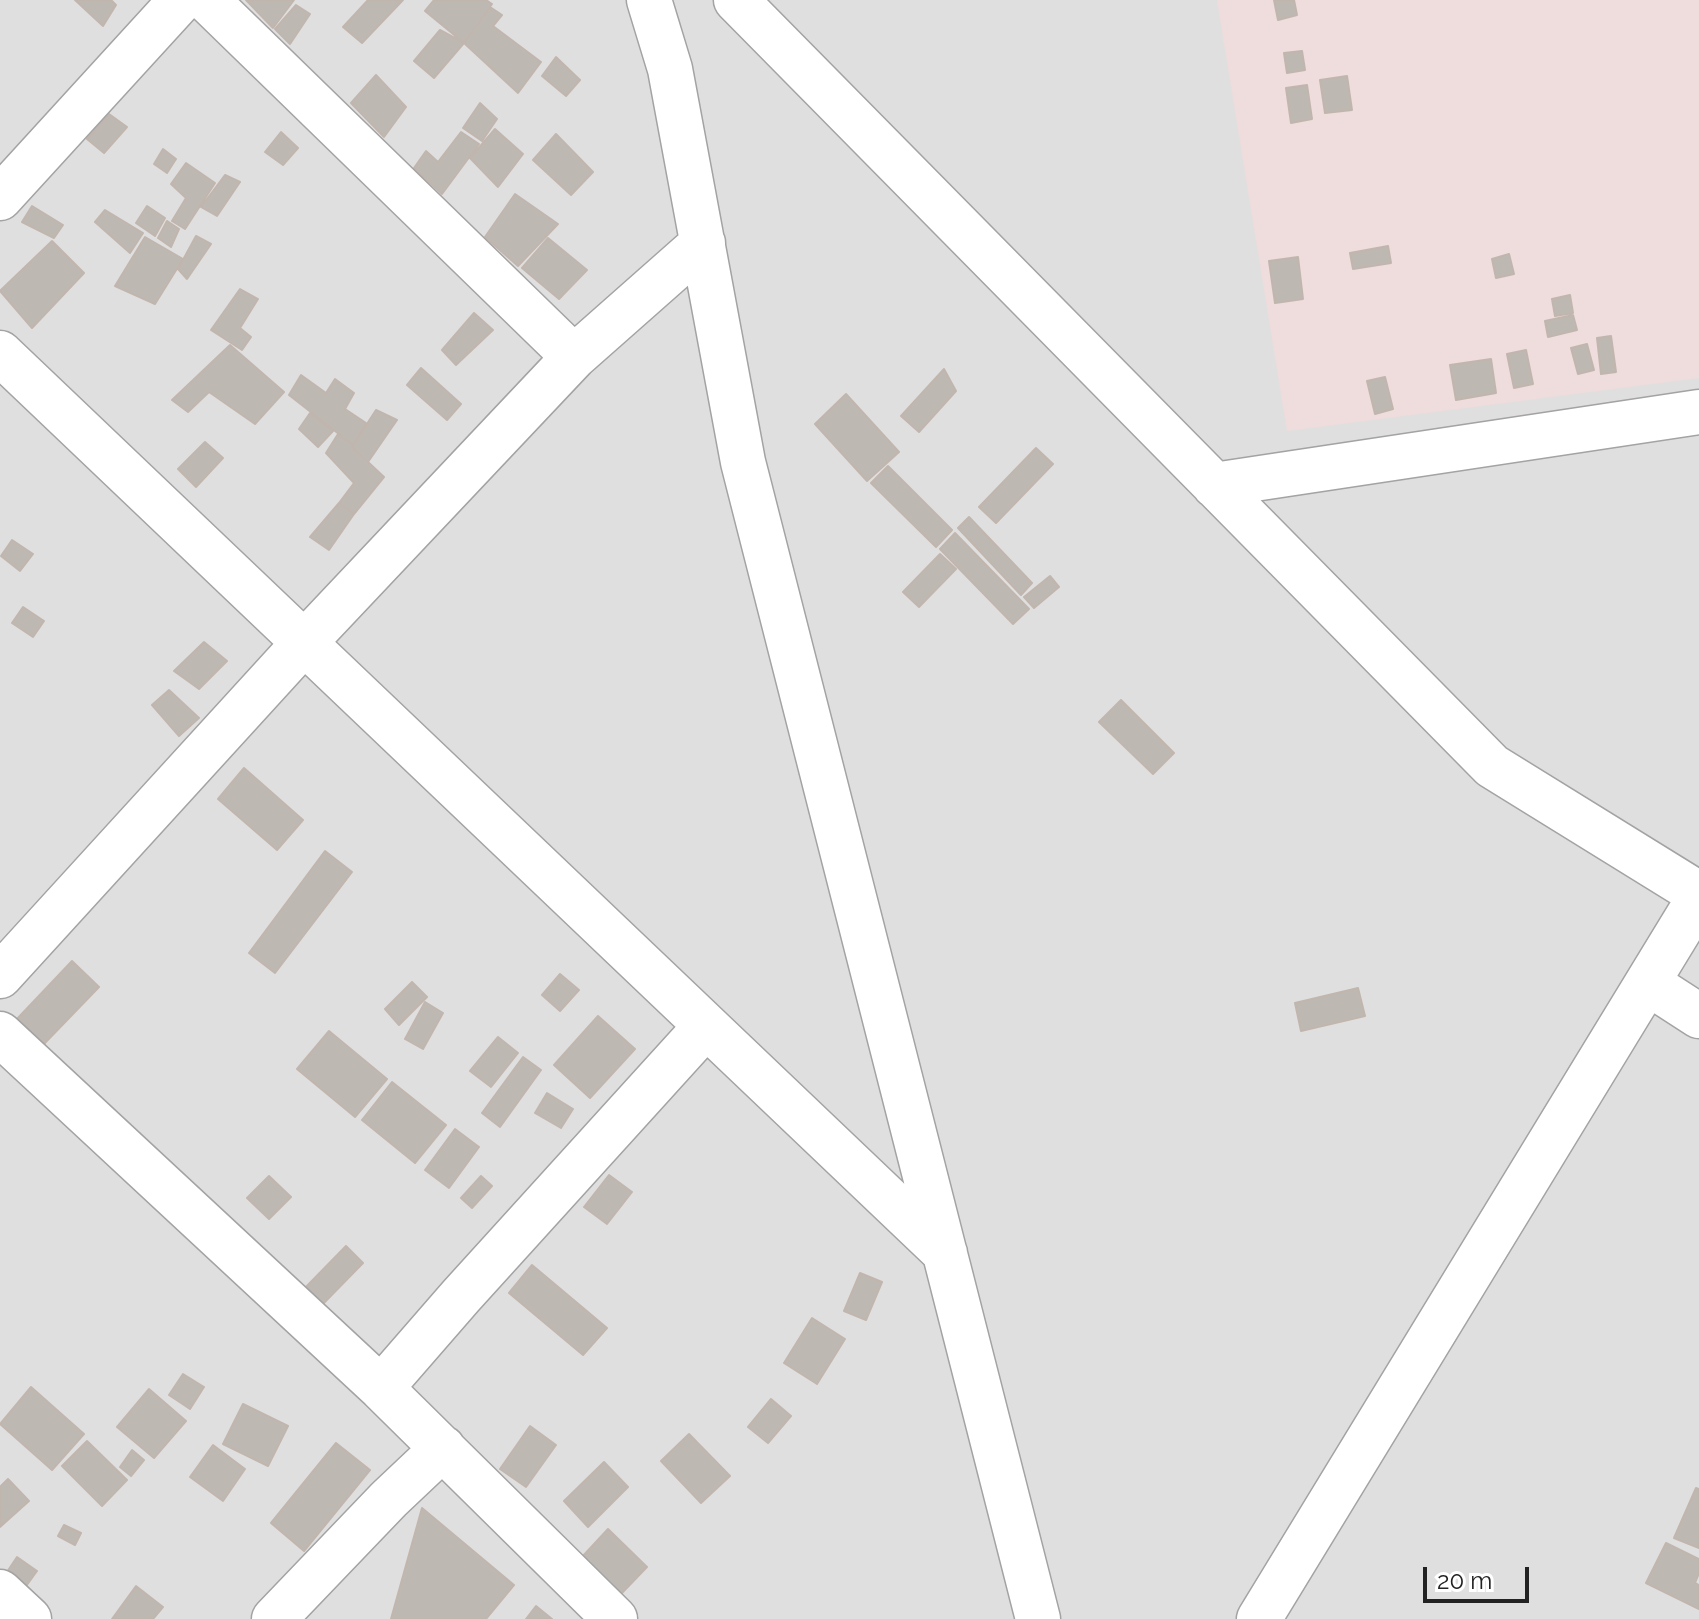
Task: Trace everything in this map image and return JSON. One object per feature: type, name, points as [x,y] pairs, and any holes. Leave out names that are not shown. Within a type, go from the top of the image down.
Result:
[{"type":"street","points":[[0,198],[181,0]]},
{"type":"street","points":[[207,0],[574,357]]},
{"type":"street","points":[[649,0],[670,69],[743,462],[1038,1619]]},
{"type":"street","points":[[736,0],[1492,766],[1699,896],[1259,1619]]},
{"type":"street","points":[[0,976],[303,644],[574,357],[703,243]]},
{"type":"street","points":[[0,353],[945,1253]]},
{"type":"street","points":[[1214,485],[1699,412]]},
{"type":"street","points":[[1648,983],[1699,1016]]},
{"type":"street","points":[[381,1388],[706,1026]]},
{"type":"street","points":[[0,1034],[381,1388],[615,1619]]},
{"type":"street","points":[[274,1619],[389,1499],[443,1448]]},
{"type":"street","points":[[0,1592],[29,1619]]},
{"type":"shaded area","points":[[0,0],[1699,0],[1699,1619],[0,1619]]},
{"type":"shaded area","points":[[1217,0],[1699,0],[1699,378],[1287,431]]},
{"type":"building","points":[[75,0],[111,0],[116,5],[103,26]]},
{"type":"building","points":[[246,0],[294,0],[273,28]]},
{"type":"building","points":[[368,0],[403,0],[362,43],[343,27]]},
{"type":"building","points":[[434,0],[486,0],[492,4],[464,43],[425,11]]},
{"type":"building","points":[[1274,0],[1294,0],[1297,15],[1278,20]]},
{"type":"building","points":[[296,5],[310,14],[290,44],[275,29]]},
{"type":"building","points":[[490,7],[502,15],[493,26],[541,62],[518,93],[464,43]]},
{"type":"building","points":[[440,30],[464,43],[434,78],[414,61]]},
{"type":"building","points":[[1302,51],[1305,70],[1287,73],[1284,53]]},
{"type":"building","points":[[556,57],[580,80],[566,96],[542,76]]},
{"type":"building","points":[[376,75],[406,107],[384,137],[351,103]]},
{"type":"building","points":[[1347,76],[1352,110],[1325,113],[1320,80]]},
{"type":"building","points":[[1307,85],[1312,119],[1291,123],[1286,88]]},
{"type":"building","points":[[480,103],[497,119],[482,141],[463,128]]},
{"type":"building","points":[[109,114],[127,127],[104,153],[87,139]]},
{"type":"building","points":[[495,129],[523,154],[498,187],[470,158]]},
{"type":"building","points":[[281,132],[298,148],[283,165],[265,152]]},
{"type":"building","points":[[461,132],[479,144],[442,194],[414,168],[426,151],[438,162]]},
{"type":"building","points":[[556,134],[593,172],[571,195],[533,160]]},
{"type":"building","points":[[163,149],[176,159],[167,173],[154,164]]},
{"type":"building","points":[[186,163],[215,183],[185,229],[172,221],[186,198],[171,184]]},
{"type":"building","points":[[225,175],[240,182],[217,216],[201,207]]},
{"type":"building","points":[[515,194],[558,224],[518,266],[485,237]]},
{"type":"building","points":[[32,206],[63,225],[54,238],[22,222]]},
{"type":"building","points":[[147,206],[165,218],[155,236],[136,223]]},
{"type":"building","points":[[105,210],[143,233],[130,253],[95,222]]},
{"type":"building","points":[[167,221],[179,229],[171,247],[158,238]]},
{"type":"building","points":[[196,236],[211,244],[187,279],[178,269]]},
{"type":"building","points":[[145,237],[183,259],[155,304],[115,286]]},
{"type":"building","points":[[548,238],[587,270],[559,299],[522,268]]},
{"type":"building","points":[[52,241],[84,273],[32,328],[0,291]]},
{"type":"building","points":[[1388,246],[1391,263],[1353,269],[1350,253]]},
{"type":"building","points":[[1509,254],[1514,274],[1496,278],[1492,259]]},
{"type":"building","points":[[1298,257],[1303,299],[1275,303],[1269,261]]},
{"type":"building","points":[[240,289],[258,299],[240,328],[251,337],[242,350],[211,330]]},
{"type":"building","points":[[1570,295],[1573,313],[1555,316],[1552,299]]},
{"type":"building","points":[[474,313],[493,330],[456,365],[442,350]]},
{"type":"building","points":[[1573,315],[1577,330],[1548,337],[1545,321]]},
{"type":"building","points":[[1611,336],[1616,372],[1601,374],[1597,338]]},
{"type":"building","points":[[1587,344],[1594,370],[1578,374],[1571,348]]},
{"type":"building","points":[[230,345],[284,392],[255,424],[209,392],[188,412],[172,400]]},
{"type":"building","points":[[1526,350],[1533,384],[1514,388],[1507,354]]},
{"type":"building","points":[[1491,359],[1496,393],[1456,400],[1450,365]]},
{"type":"building","points":[[421,368],[461,404],[447,420],[407,385]]},
{"type":"building","points":[[944,369],[956,391],[919,432],[901,416]]},
{"type":"building","points":[[301,375],[326,393],[335,379],[354,393],[345,409],[366,423],[353,445],[289,395]]},
{"type":"building","points":[[1385,377],[1393,409],[1375,414],[1367,381]]},
{"type":"building","points":[[846,394],[899,452],[867,481],[815,424]]},
{"type":"building","points":[[376,410],[397,420],[368,462],[352,447]]},
{"type":"building","points":[[310,413],[333,431],[318,447],[299,429]]},
{"type":"building","points":[[338,434],[384,477],[354,514],[339,503],[354,483],[326,453]]},
{"type":"building","points":[[205,442],[223,458],[196,487],[178,469]]},
{"type":"building","points":[[1036,448],[1053,464],[996,523],[979,507]]},
{"type":"building","points":[[888,466],[952,530],[936,547],[871,483]]},
{"type":"building","points":[[339,503],[354,514],[329,550],[310,537]]},
{"type":"building","points":[[969,517],[1032,583],[1021,595],[958,528]]},
{"type":"building","points":[[955,533],[1029,609],[1013,624],[940,549]]},
{"type":"building","points":[[12,540],[33,554],[20,571],[1,556]]},
{"type":"building","points":[[940,554],[956,569],[919,607],[903,592]]},
{"type":"building","points":[[1050,576],[1059,587],[1034,608],[1024,597]]},
{"type":"building","points":[[23,607],[44,621],[33,637],[12,623]]},
{"type":"building","points":[[204,642],[227,661],[199,689],[174,671]]},
{"type":"building","points":[[169,690],[199,718],[179,736],[152,705]]},
{"type":"building","points":[[1121,700],[1174,753],[1153,774],[1099,722]]},
{"type":"building","points":[[244,768],[303,820],[277,850],[218,799]]},
{"type":"building","points":[[325,851],[352,872],[275,973],[249,953]]},
{"type":"building","points":[[72,961],[99,987],[42,1046],[16,1020]]},
{"type":"building","points":[[560,974],[579,990],[560,1011],[542,995]]},
{"type":"building","points":[[412,982],[427,997],[399,1025],[385,1009]]},
{"type":"building","points":[[1358,988],[1365,1016],[1301,1031],[1295,1003]]},
{"type":"building","points":[[425,1002],[443,1013],[423,1049],[405,1039]]},
{"type":"building","points":[[598,1016],[635,1049],[590,1098],[554,1065]]},
{"type":"building","points":[[329,1031],[387,1079],[355,1117],[297,1069]]},
{"type":"building","points":[[498,1037],[518,1053],[491,1087],[470,1071]]},
{"type":"building","points":[[523,1057],[541,1070],[500,1127],[482,1113]]},
{"type":"building","points":[[392,1082],[446,1125],[415,1163],[362,1120]]},
{"type":"building","points":[[547,1093],[573,1109],[561,1128],[535,1113]]},
{"type":"building","points":[[455,1129],[479,1147],[449,1188],[425,1170]]},
{"type":"building","points":[[609,1175],[632,1192],[607,1224],[584,1207]]},
{"type":"building","points":[[269,1176],[291,1197],[269,1219],[247,1198]]},
{"type":"building","points":[[481,1176],[492,1186],[472,1208],[461,1198]]},
{"type":"building","points":[[346,1246],[363,1263],[319,1308],[302,1291]]},
{"type":"building","points":[[532,1265],[607,1328],[583,1355],[509,1293]]},
{"type":"building","points":[[860,1273],[882,1282],[866,1320],[844,1311]]},
{"type":"building","points":[[812,1318],[845,1339],[817,1384],[784,1363]]},
{"type":"building","points":[[183,1374],[204,1387],[190,1409],[169,1395]]},
{"type":"building","points":[[31,1387],[84,1434],[52,1470],[0,1424]]},
{"type":"building","points":[[149,1389],[186,1421],[154,1458],[117,1427]]},
{"type":"building","points":[[771,1399],[791,1416],[768,1443],[748,1427]]},
{"type":"building","points":[[243,1404],[288,1426],[268,1466],[223,1444]]},
{"type":"building","points":[[530,1426],[556,1445],[526,1487],[500,1469]]},
{"type":"building","points":[[689,1434],[730,1476],[701,1503],[661,1461]]},
{"type":"building","points":[[87,1441],[127,1480],[102,1506],[62,1466]]},
{"type":"building","points":[[336,1443],[370,1470],[304,1551],[271,1523]]},
{"type":"building","points":[[213,1445],[245,1469],[223,1501],[190,1477]]},
{"type":"building","points":[[132,1450],[144,1460],[131,1476],[120,1467]]},
{"type":"building","points":[[604,1462],[628,1487],[588,1527],[564,1501]]},
{"type":"building","points":[[8,1479],[29,1501],[0,1527],[0,1487]]},
{"type":"building","points":[[1696,1488],[1699,1489],[1699,1548],[1674,1538]]},
{"type":"building","points":[[422,1508],[514,1585],[486,1619],[391,1619]]},
{"type":"building","points":[[64,1525],[81,1533],[75,1545],[58,1536]]},
{"type":"building","points":[[608,1529],[647,1567],[621,1594],[582,1557]]},
{"type":"building","points":[[1666,1543],[1699,1559],[1695,1583],[1699,1585],[1699,1609],[1646,1583]]},
{"type":"building","points":[[17,1557],[37,1571],[24,1589],[5,1575]]},
{"type":"building","points":[[136,1586],[163,1607],[153,1619],[112,1619]]},
{"type":"building","points":[[536,1606],[552,1619],[526,1619]]}]
